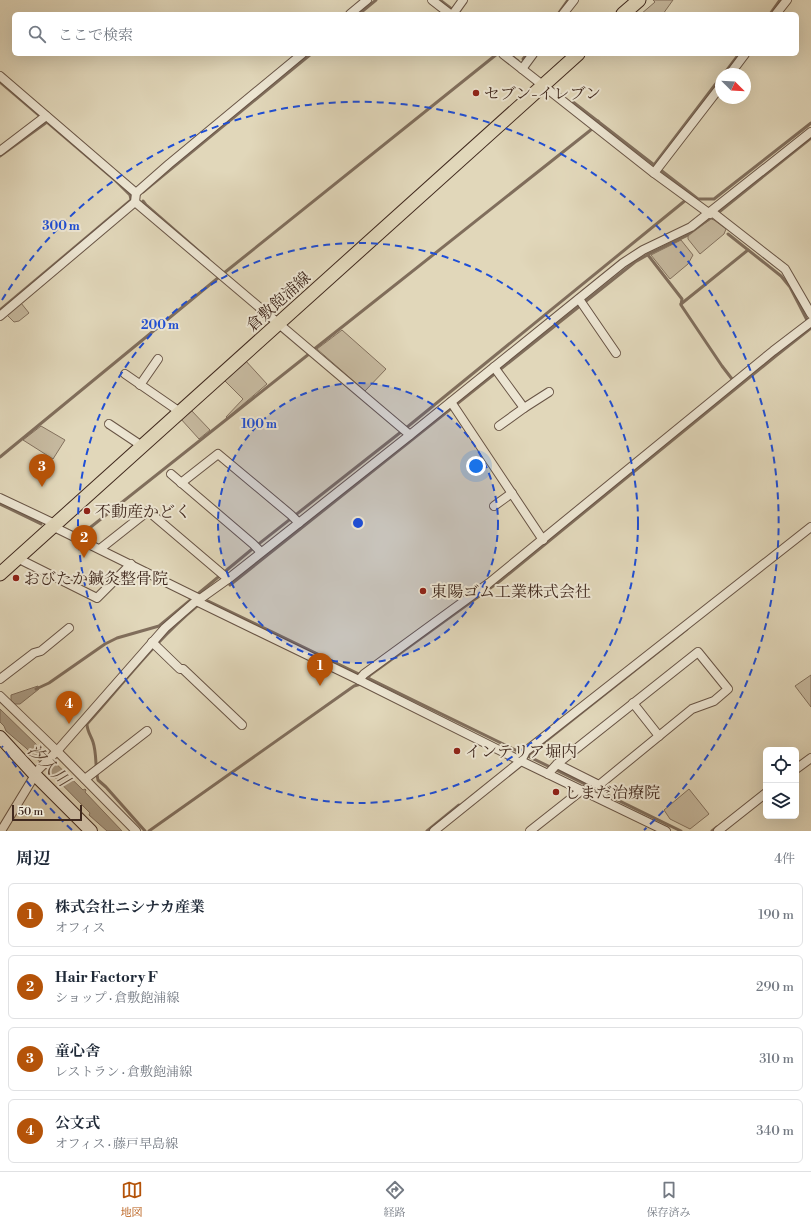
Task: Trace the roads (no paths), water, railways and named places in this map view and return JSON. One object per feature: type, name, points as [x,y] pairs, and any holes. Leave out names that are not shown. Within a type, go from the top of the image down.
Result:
[{"type":"main road","points":[[625,12],[639,0]]},
{"type":"main road","name":"倉敷飽浦線","points":[[0,574],[576,56]]},
{"type":"main road","points":[[0,738],[37,773],[91,831]]},
{"type":"street","points":[[352,12],[367,0]]},
{"type":"street","points":[[432,0],[447,12]]},
{"type":"street","points":[[454,12],[463,0]]},
{"type":"street","points":[[565,12],[574,0]]},
{"type":"street","points":[[778,12],[787,0]]},
{"type":"street","points":[[0,316],[136,197],[169,164],[300,56]]},
{"type":"street","points":[[506,56],[524,66],[544,86],[595,126],[656,170],[688,198],[711,213],[785,269],[811,314]]},
{"type":"street","points":[[524,66],[532,56]]},
{"type":"street","points":[[734,68],[744,56]]},
{"type":"street","points":[[0,76],[44,118],[136,197],[220,275],[405,432]]},
{"type":"street","points":[[656,170],[715,94]]},
{"type":"street","points":[[0,151],[44,118]]},
{"type":"street","points":[[1,831],[37,773],[154,645],[165,628],[196,598],[257,548],[405,432],[453,405],[581,302],[633,256],[691,228],[811,132]]},
{"type":"street","points":[[581,302],[616,353]]},
{"type":"street","points":[[363,679],[543,540],[810,323]]},
{"type":"street","points":[[140,385],[158,359]]},
{"type":"street","points":[[497,370],[524,408]]},
{"type":"street","points":[[125,374],[180,412]]},
{"type":"street","points":[[499,426],[549,392]]},
{"type":"street","points":[[453,405],[543,540]]},
{"type":"street","points":[[109,424],[142,446]]},
{"type":"street","points":[[181,483],[218,454],[295,519]]},
{"type":"street","points":[[171,474],[257,548]]},
{"type":"street","points":[[494,506],[512,493]]},
{"type":"street","points":[[0,498],[55,524],[58,528],[196,598],[363,679],[552,769],[599,785],[692,709],[714,700],[728,689],[698,652],[552,769]]},
{"type":"street","points":[[100,549],[148,511],[224,575]]},
{"type":"street","points":[[434,831],[524,756],[811,527]]},
{"type":"street","points":[[17,558],[98,598],[131,564]]},
{"type":"street","points":[[0,679],[34,653],[41,651],[69,628]]},
{"type":"street","points":[[154,645],[180,669],[184,670],[242,725]]},
{"type":"street","points":[[0,696],[136,831]]},
{"type":"street","points":[[633,703],[659,736]]},
{"type":"street","points":[[84,779],[147,731]]},
{"type":"street","points":[[799,767],[811,758]]},
{"type":"street","points":[[552,769],[582,790],[666,831]]},
{"type":"street","points":[[530,831],[582,790]]},
{"type":"street","points":[[718,831],[763,795]]},
{"type":"water","points":[[38,686],[39,689],[20,704],[15,704],[11,700],[11,695]]},
{"type":"water","name":"汐入川","points":[[0,709],[83,790],[86,790],[85,792],[122,831],[107,831],[89,815],[90,813],[26,748],[6,731],[0,722]]},
{"type":"waterway","points":[[361,12],[376,0]]},
{"type":"waterway","points":[[440,0],[453,10]]},
{"type":"waterway","points":[[559,12],[568,0]]},
{"type":"waterway","points":[[771,12],[780,0]]},
{"type":"waterway","points":[[143,192],[309,56]]},
{"type":"waterway","points":[[0,457],[224,273],[495,56]]},
{"type":"waterway","points":[[512,56],[518,61]]},
{"type":"waterway","points":[[728,68],[738,56]]},
{"type":"waterway","points":[[0,82],[115,180],[130,195],[131,200],[0,310]]},
{"type":"waterway","points":[[654,165],[715,85]]},
{"type":"waterway","points":[[573,102],[698,199],[714,199],[811,123]]},
{"type":"waterway","points":[[313,350],[592,129],[598,121]]},
{"type":"waterway","points":[[0,156],[47,122]]},
{"type":"waterway","points":[[719,212],[811,138]]},
{"type":"waterway","points":[[36,689],[49,683],[105,644],[117,638],[159,626],[251,550],[406,428],[692,195]]},
{"type":"waterway","points":[[143,201],[208,259]]},
{"type":"waterway","points":[[230,585],[635,262],[686,236],[710,218]]},
{"type":"waterway","points":[[728,234],[781,276],[790,287],[808,322]]},
{"type":"waterway","points":[[681,304],[748,250]]},
{"type":"waterway","points":[[648,255],[682,299],[681,305],[732,379]]},
{"type":"waterway","points":[[368,678],[370,675],[500,581],[811,328]]},
{"type":"waterway","points":[[82,534],[309,354]]},
{"type":"waterway","points":[[0,504],[41,524]]},
{"type":"waterway","points":[[208,601],[361,675]]},
{"type":"waterway","points":[[145,831],[98,780],[96,756],[87,724],[140,663],[168,633],[197,606]]},
{"type":"waterway","points":[[527,756],[687,629]]},
{"type":"waterway","points":[[368,678],[681,831]]},
{"type":"waterway","points":[[149,831],[354,686],[361,684]]},
{"type":"waterway","points":[[427,831],[459,805]]},
{"type":"waterway","points":[[712,831],[717,827]]},
{"type":"place","name":"セブン-イレブン","points":[[476,93]]},
{"type":"place","name":"童心舎","points":[[42,487]]},
{"type":"place","name":"不動産かどく","points":[[87,511]]},
{"type":"place","name":"Hair Factory F","points":[[84,558]]},
{"type":"place","name":"おびたか鍼灸整骨院","points":[[16,578]]},
{"type":"place","name":"東陽ゴム工業株式会社","points":[[423,591]]},
{"type":"place","name":"株式会社ニシナカ産業","points":[[320,686]]},
{"type":"place","name":"公文式","points":[[69,724]]},
{"type":"place","name":"インテリア堀内","points":[[457,751]]},
{"type":"place","name":"しまだ治療院","points":[[556,792]]}]
